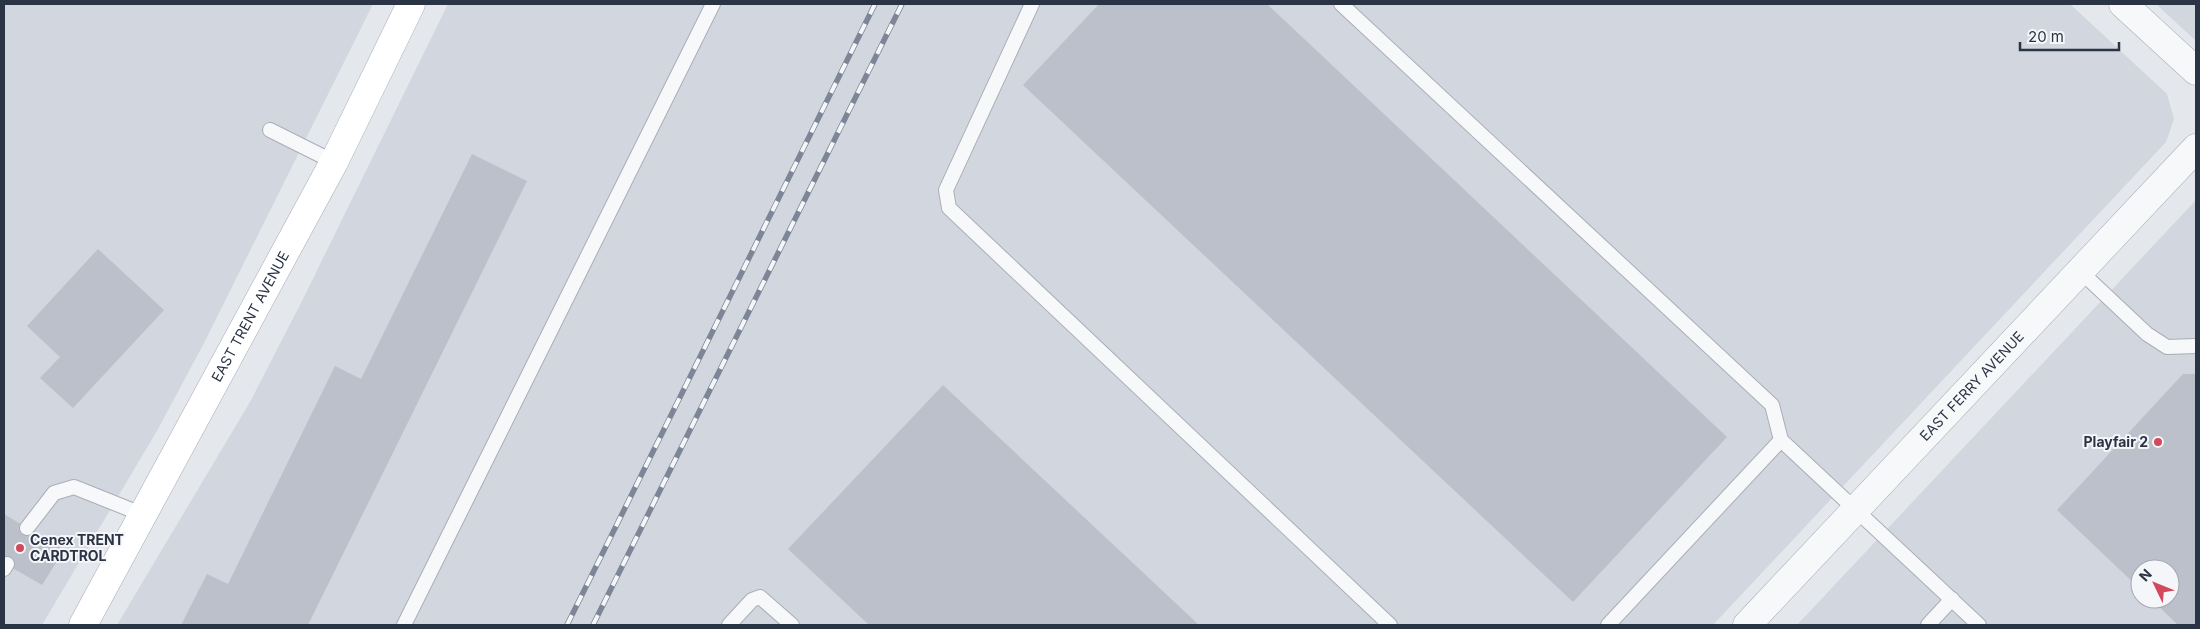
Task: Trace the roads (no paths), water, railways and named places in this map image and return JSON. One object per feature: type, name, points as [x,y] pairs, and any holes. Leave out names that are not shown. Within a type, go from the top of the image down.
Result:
[{"type":"main road","name":"EAST TRENT AVENUE","points":[[83,625],[334,162],[411,4]]},
{"type":"street","points":[[2123,4],[2196,71]]},
{"type":"street","name":"EAST FERRY AVENUE","points":[[1747,625],[2196,148]]},
{"type":"lane","points":[[404,625],[713,4]]},
{"type":"lane","points":[[1032,4],[946,190],[949,208],[1390,625]]},
{"type":"lane","points":[[1341,4],[1772,405],[1781,440],[1979,625]]},
{"type":"lane","points":[[270,130],[334,162]]},
{"type":"lane","points":[[2080,271],[2147,334],[2167,347],[2196,346]]},
{"type":"lane","points":[[1608,625],[1781,440]]},
{"type":"lane","points":[[27,528],[54,493],[74,487],[144,514]]},
{"type":"lane","points":[[730,625],[752,600],[760,597],[792,625]]},
{"type":"lane","points":[[1928,625],[1952,599]]},
{"type":"railway","points":[[567,625],[875,4]]},
{"type":"railway","points":[[593,625],[902,4]]},
{"type":"place","name":"Playfair 2","points":[[2158,442]]},
{"type":"place","name":"Cenex TRENT CARDTROL","points":[[20,548]]}]
